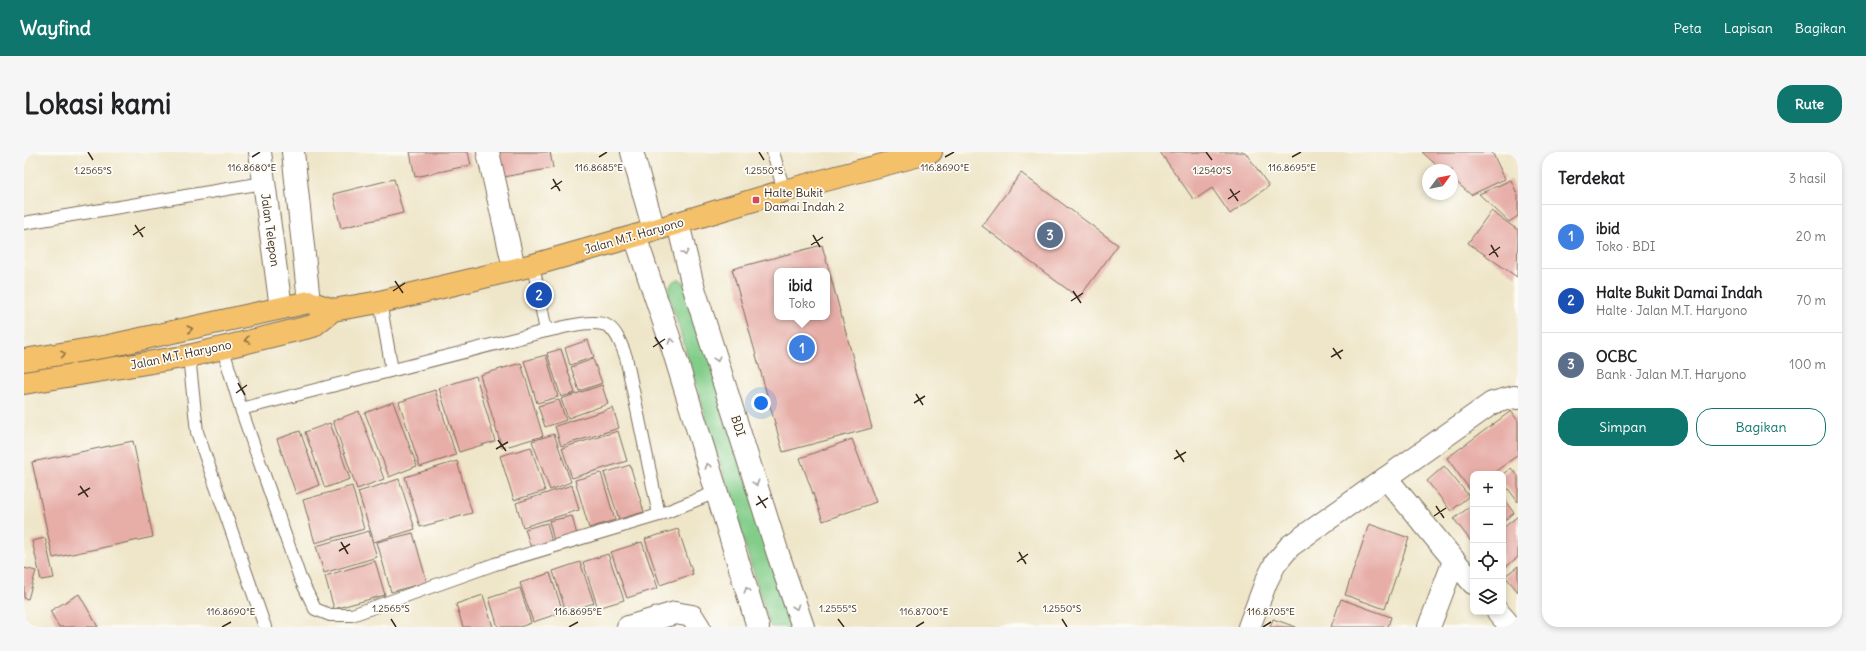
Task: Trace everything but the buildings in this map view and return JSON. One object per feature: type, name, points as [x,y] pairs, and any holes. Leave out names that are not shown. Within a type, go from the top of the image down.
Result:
[{"type":"main road","name":"Jalan M.T. Haryono","points":[[24,360],[109,346],[309,302],[333,310],[380,302],[645,234],[784,191],[932,152]]},
{"type":"main road","points":[[309,302],[313,326]]},
{"type":"main road","points":[[281,308],[285,331]]},
{"type":"main road","name":"Jalan M.T. Haryono","points":[[24,383],[189,356],[222,346],[313,326],[333,310]]},
{"type":"street","name":"Jalan Telepon","points":[[260,152],[281,308]]},
{"type":"street","points":[[293,152],[309,302]]},
{"type":"street","points":[[488,152],[524,266]]},
{"type":"street","points":[[632,152],[645,234],[672,346],[758,627]]},
{"type":"street","name":"BDI","points":[[678,223],[692,282],[778,554],[803,627]]},
{"type":"street","points":[[1249,627],[1266,582],[1276,564],[1290,546],[1492,403],[1514,397],[1518,398]]},
{"type":"street","points":[[1386,478],[1470,580]]},
{"type":"street","points":[[1429,627],[1454,561]]},
{"type":"street","points":[[628,627],[675,613],[692,616],[699,627]]},
{"type":"street","points":[[1501,615],[1511,627]]},
{"type":"lane","points":[[773,152],[784,191]]},
{"type":"lane","points":[[24,223],[263,182]]},
{"type":"lane","points":[[524,266],[546,331]]},
{"type":"lane","points":[[380,302],[392,370]]},
{"type":"lane","points":[[241,409],[546,331],[589,323],[606,326],[618,338],[626,357],[659,515]]},
{"type":"lane","points":[[222,346],[241,409],[300,578],[314,609],[330,615],[352,615],[495,564],[659,515],[716,492]]},
{"type":"lane","points":[[189,356],[197,432],[260,625]]},
{"type":"green space","points":[[679,279],[685,283],[794,627],[770,627],[669,295],[671,284]]},
{"type":"place","name":"Halte Bukit Damai Indah 2","points":[[756,200]]},
{"type":"place","name":"OCBC","points":[[1050,235]]},
{"type":"place","name":"Halte Bukit Damai Indah","points":[[539,295]]},
{"type":"place","name":"ibid","points":[[802,348]]}]
